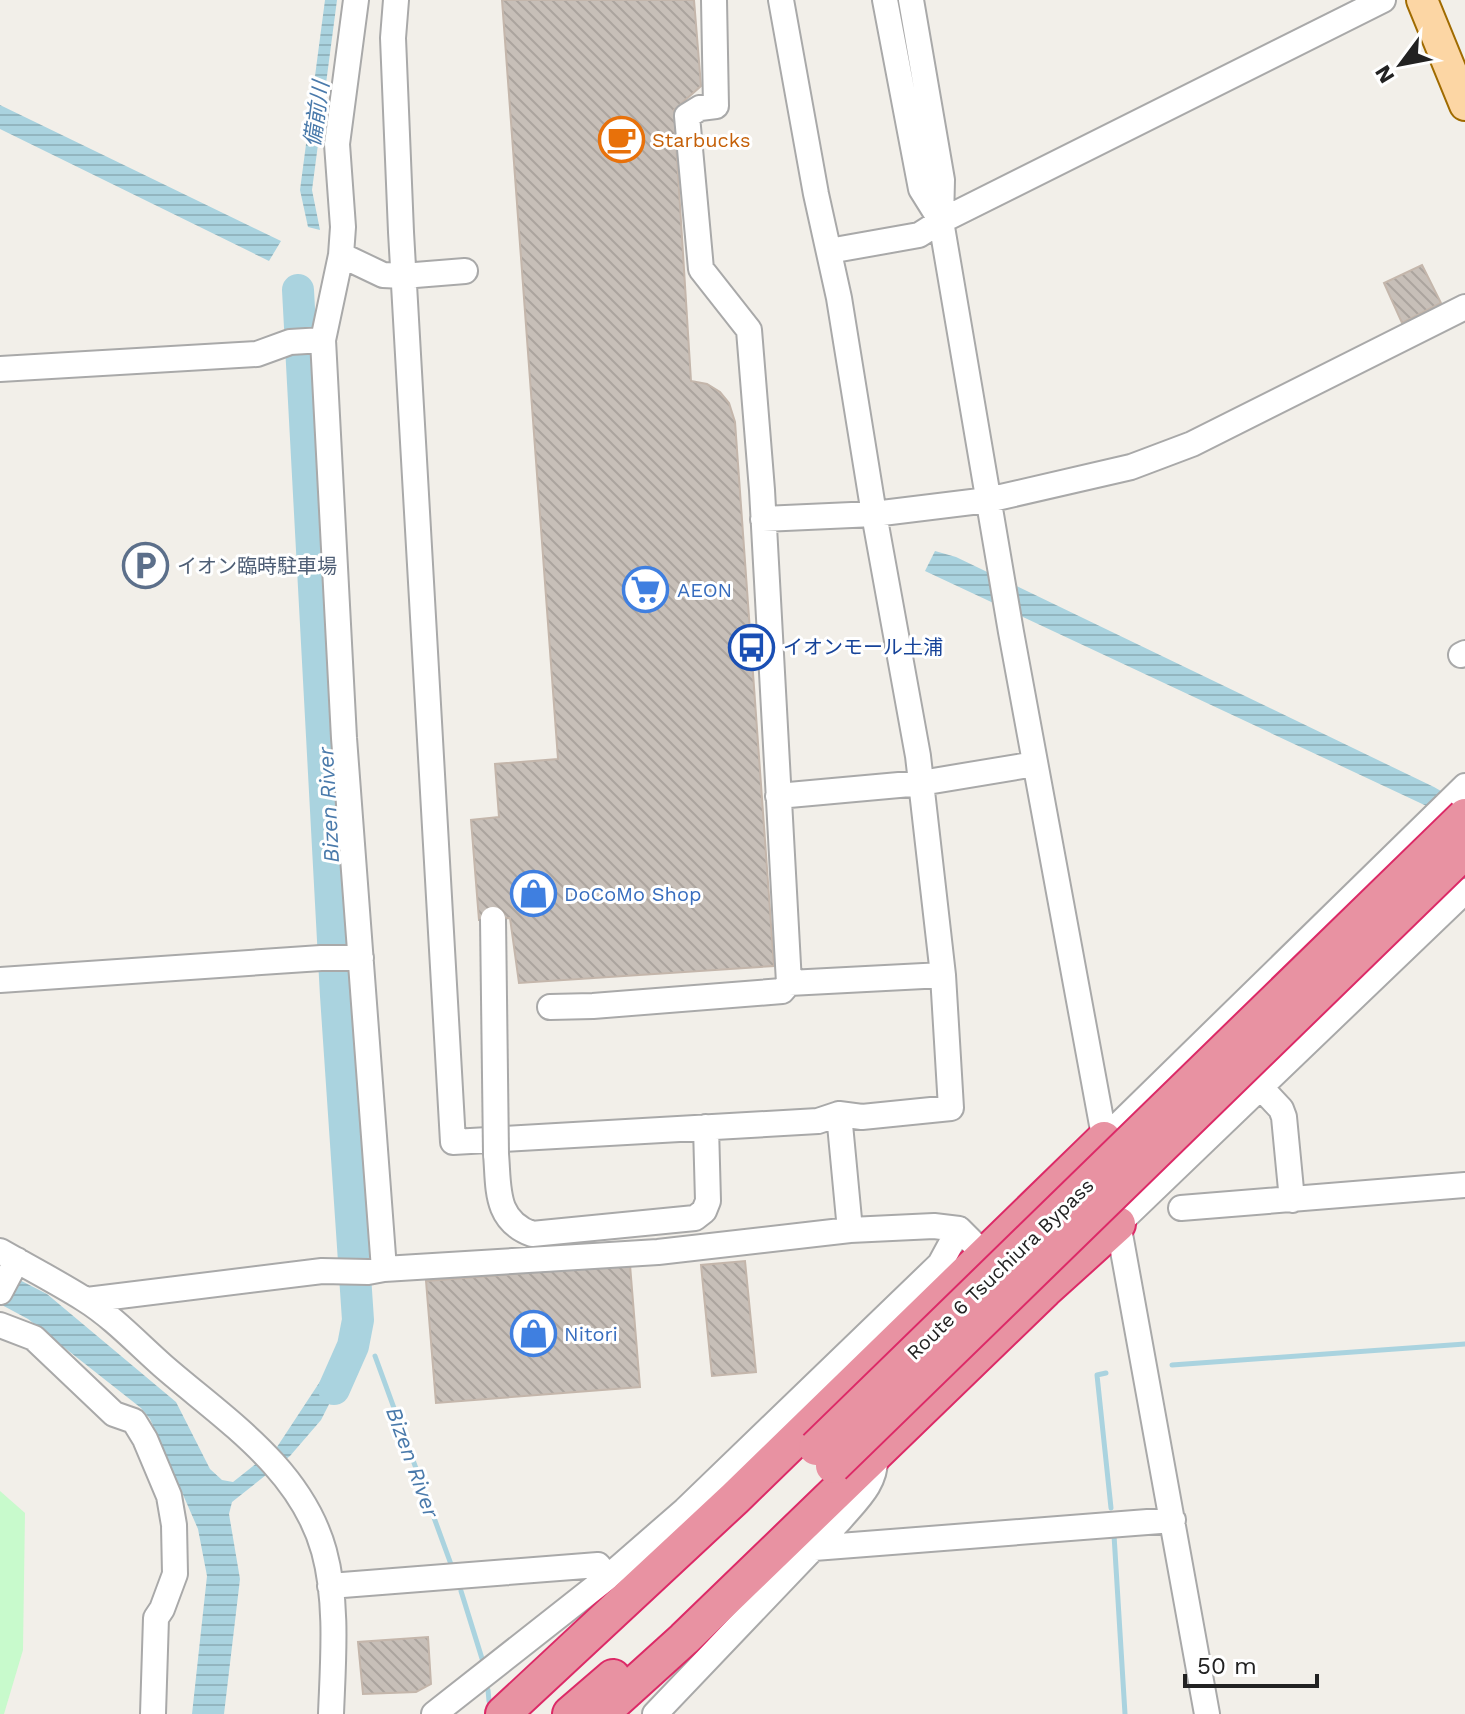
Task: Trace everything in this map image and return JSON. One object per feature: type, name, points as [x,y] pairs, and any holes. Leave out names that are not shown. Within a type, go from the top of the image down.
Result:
[{"type":"highway","name":"Route 6 Tsuchiura Bypass","points":[[570,1714],[647,1648],[825,1457],[1465,816]]},
{"type":"highway","name":"Route 6 Tsuchiura Bypass","points":[[529,1714],[825,1457],[1465,851]]},
{"type":"highway","points":[[503,1714],[735,1498],[1104,1139]]},
{"type":"highway","points":[[601,1714],[684,1639],[1045,1290],[1118,1224]]},
{"type":"main road","points":[[1422,0],[1465,105]]},
{"type":"street","points":[[356,0],[337,144],[343,227],[341,255],[307,341],[344,738],[342,958],[376,1270]]},
{"type":"street","points":[[396,0],[393,38],[403,276],[453,1142],[818,1121],[839,1114],[862,1117],[951,1108],[943,975],[921,783],[829,251],[781,0]]},
{"type":"street","points":[[550,1007],[782,991],[789,983],[763,519],[749,330],[701,269],[687,116],[700,108],[716,106],[714,0]]},
{"type":"street","points":[[885,0],[921,189],[941,221]]},
{"type":"street","points":[[911,0],[942,180],[941,221],[988,500],[1207,1714]]},
{"type":"street","points":[[829,251],[919,235],[941,221],[1383,0]]},
{"type":"street","points":[[341,255],[383,275],[465,271]]},
{"type":"street","points":[[763,519],[874,514],[988,500],[1131,467],[1192,444],[1465,307]]},
{"type":"street","points":[[0,369],[257,354],[307,341]]},
{"type":"street","points":[[778,796],[921,783],[1035,764]]},
{"type":"street","points":[[1104,1139],[1465,786]]},
{"type":"street","points":[[1118,1224],[1465,891]]},
{"type":"street","points":[[493,919],[496,1154],[500,1201],[506,1215],[518,1229],[532,1234],[695,1218],[704,1211],[708,1201],[706,1127]]},
{"type":"street","points":[[0,980],[342,958]]},
{"type":"street","points":[[789,983],[943,975]]},
{"type":"street","points":[[1211,1034],[1281,1109],[1292,1200]]},
{"type":"street","points":[[839,1114],[850,1230]]},
{"type":"street","points":[[1181,1208],[1465,1185]]},
{"type":"street","points":[[87,1300],[322,1271],[658,1252],[850,1230],[934,1226],[959,1229],[1007,1280],[1027,1290],[1045,1290]]},
{"type":"street","points":[[434,1714],[608,1577],[685,1510],[940,1264],[959,1229]]},
{"type":"street","points":[[0,1292],[10,1260],[87,1300],[264,1452],[289,1483],[310,1516],[323,1550],[330,1586],[333,1645],[331,1714]]},
{"type":"street","points":[[0,1325],[34,1338],[114,1414],[134,1421],[169,1496],[174,1525],[175,1574],[156,1618],[153,1714]]},
{"type":"street","points":[[655,1714],[869,1486],[876,1471],[875,1456]]},
{"type":"street","points":[[814,1548],[1173,1520]]},
{"type":"street","points":[[330,1586],[598,1565],[608,1577]]},
{"type":"green space","points":[[0,1491],[25,1513],[23,1650],[4,1714],[0,1714]]},
{"type":"water","name":"備前川","points":[[325,0],[337,0],[312,190],[320,230],[308,227],[300,190]]},
{"type":"water","points":[[0,105],[281,241],[269,261],[0,129]]},
{"type":"water","points":[[935,551],[956,557],[1434,787],[1465,805],[1465,824],[925,571]]},
{"type":"water","points":[[0,1270],[47,1294],[176,1402],[210,1469],[222,1480],[233,1482],[277,1447],[344,1345],[356,1351],[321,1420],[290,1456],[232,1502],[229,1514],[240,1579],[224,1714],[192,1714],[207,1576],[198,1529],[150,1419],[141,1408],[28,1319],[0,1304]]},
{"type":"building","name":"AEON","points":[[502,0],[694,0],[701,86],[674,110],[691,381],[707,384],[720,392],[729,403],[735,422],[774,966],[519,983],[510,918],[479,920],[471,820],[499,817],[495,764],[558,759]]},
{"type":"building","points":[[1422,265],[1441,303],[1402,323],[1384,283]]},
{"type":"building","points":[[745,1261],[756,1372],[712,1376],[701,1265]]},
{"type":"building","name":"Nitori","points":[[630,1265],[640,1387],[436,1403],[426,1281]]},
{"type":"building","points":[[428,1637],[431,1684],[416,1692],[363,1694],[358,1642]]},
{"type":"waterway","name":"Bizen River","points":[[298,290],[336,996],[358,1320],[353,1346],[334,1389]]},
{"type":"waterway","points":[[1172,1365],[1465,1344]]},
{"type":"waterway","name":"Bizen River","points":[[375,1356],[452,1567]]},
{"type":"waterway","points":[[1106,1373],[1097,1375],[1111,1508]]},
{"type":"waterway","points":[[1114,1535],[1125,1714]]},
{"type":"waterway","name":"Bizen River","points":[[461,1591],[484,1665]]},
{"type":"waterway","name":"Bizen River","points":[[488,1690],[489,1701]]},
{"type":"place","name":"Starbucks","points":[[621,140]]},
{"type":"place","name":"イオン臨時駐車場","points":[[146,566]]},
{"type":"place","name":"AEON","points":[[646,590]]},
{"type":"place","name":"イオンモール土浦","points":[[752,647]]},
{"type":"place","name":"DoCoMo Shop","points":[[533,894]]},
{"type":"place","name":"Nitori","points":[[533,1334]]}]
